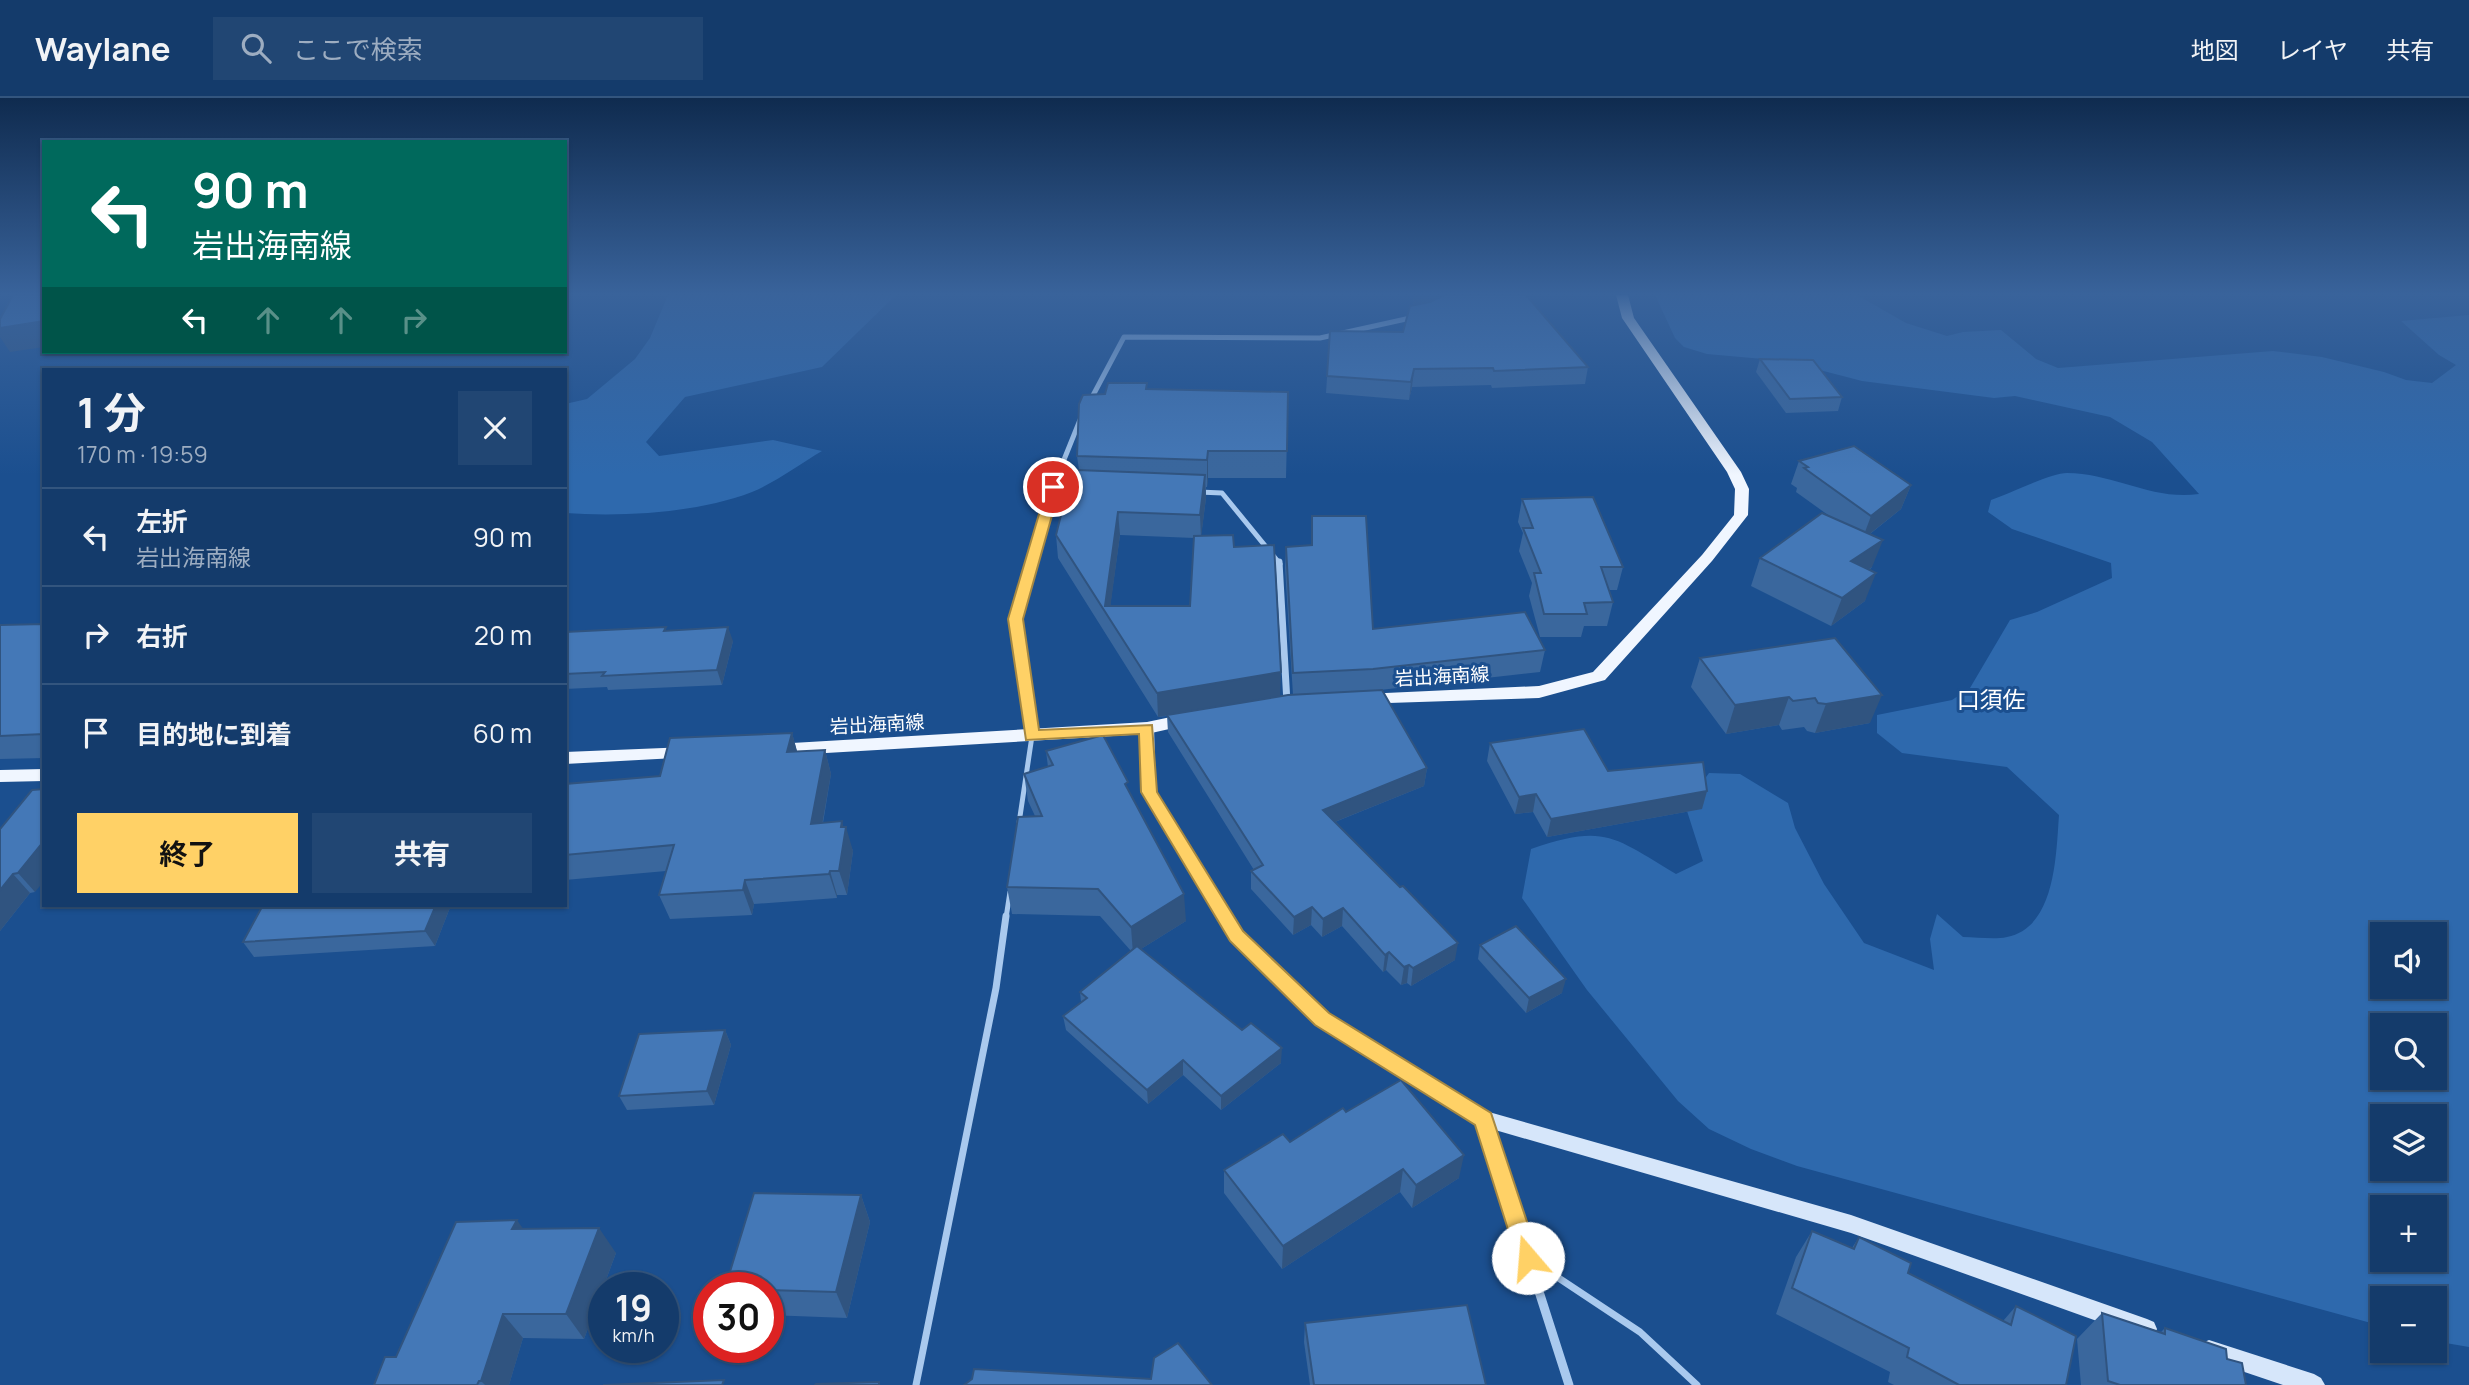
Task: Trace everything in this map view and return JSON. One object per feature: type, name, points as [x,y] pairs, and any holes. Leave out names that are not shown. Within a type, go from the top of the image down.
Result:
[{"type":"main road","name":"岩出海南線","points":[[1353,701],[1539,692],[1599,676],[1707,558],[1741,514],[1742,489],[1734,472],[1654,355]]},
{"type":"main road","name":"岩出海南線","points":[[758,751],[1147,728],[1200,718]]},
{"type":"main road","points":[[567,758],[703,753]]},
{"type":"main road","points":[[0,776],[42,775]]},
{"type":"street","points":[[1092,488],[1053,487],[1079,421],[1114,355]]},
{"type":"street","points":[[1196,492],[1222,493],[1280,564],[1288,704]]},
{"type":"street","points":[[1147,728],[1149,792],[1237,936],[1322,1019],[1484,1119],[1851,1224],[2164,1334]]},
{"type":"street","points":[[1484,1119],[1569,1385]]},
{"type":"street","points":[[2190,1344],[2314,1385]]},
{"type":"lane","points":[[1018,829],[1031,736],[1016,619],[1053,487]]},
{"type":"lane","points":[[916,1385],[996,988],[1011,882]]},
{"type":"lane","points":[[1528,1258],[1640,1332],[1697,1385]]},
{"type":"shaded area","points":[[638,355],[834,355],[822,367],[685,397],[646,442],[659,456],[773,440],[822,451],[761,488],[708,505],[635,514],[567,513],[567,404],[587,399]]},
{"type":"shaded area","points":[[1719,355],[2031,355],[2058,368],[2222,355],[2306,355],[2384,372],[2406,380],[2432,383],[2456,365],[2439,355],[2469,355],[2469,1347],[2447,1343],[2447,1286],[2370,1286],[2370,1323],[1797,1166],[1751,1149],[1709,1129],[1678,1101],[1587,990],[1522,898],[1531,849],[1556,841],[1593,836],[1607,838],[1622,843],[1676,874],[1703,861],[1687,811],[1696,791],[1709,773],[1740,774],[1788,803],[1795,828],[1824,884],[1864,943],[1934,970],[1930,939],[1937,914],[1963,937],[2007,937],[2023,930],[2035,919],[2050,887],[2057,849],[2059,815],[2007,767],[1902,753],[1877,733],[1877,715],[1952,700],[1970,688],[2010,620],[2037,612],[2112,578],[2111,563],[2012,529],[1988,512],[1991,500],[2041,480],[2067,473],[2101,477],[2165,494],[2199,494],[2152,442],[2110,417],[2015,396],[1994,398],[1862,381],[1785,361]]},
{"type":"building","points":[[1328,355],[1578,355],[1588,367],[1494,371],[1493,368],[1414,369],[1411,382],[1327,376]]},
{"type":"building","points":[[1760,359],[1813,360],[1842,397],[1790,399]]},
{"type":"building","points":[[1108,383],[1147,383],[1146,389],[1288,392],[1287,451],[1208,451],[1207,460],[1077,456],[1079,404],[1083,395],[1105,394]]},
{"type":"building","points":[[1854,446],[1911,485],[1871,516],[1804,468],[1808,467],[1799,461]]},
{"type":"building","points":[[1077,470],[1205,475],[1200,515],[1118,512],[1105,606],[1190,606],[1194,536],[1233,535],[1234,547],[1274,545],[1281,672],[1157,693],[1056,535],[1067,491],[1077,491]]},
{"type":"building","points":[[1593,497],[1623,567],[1601,567],[1613,602],[1584,603],[1587,614],[1544,614],[1534,573],[1541,573],[1523,528],[1533,528],[1522,499]]},
{"type":"building","points":[[1822,513],[1883,540],[1851,561],[1876,573],[1842,598],[1760,558]]},
{"type":"building","points":[[1312,516],[1366,516],[1373,629],[1525,612],[1545,650],[1373,669],[1293,673],[1286,547],[1312,545]]},
{"type":"building","points":[[42,624],[42,734],[0,736],[0,625]]},
{"type":"building","points":[[728,627],[717,670],[602,676],[605,672],[567,674],[567,632]]},
{"type":"building","points":[[1835,638],[1882,695],[1826,704],[1818,703],[1815,698],[1793,701],[1789,697],[1735,705],[1700,658]]},
{"type":"building","points":[[1382,690],[1427,768],[1323,810],[1458,943],[1413,968],[1409,965],[1404,967],[1389,952],[1385,955],[1343,908],[1323,919],[1312,907],[1294,917],[1251,871],[1263,865],[1167,715],[1288,695]]},
{"type":"building","points":[[1584,729],[1608,771],[1703,762],[1707,791],[1551,819],[1536,794],[1519,797],[1490,743]]},
{"type":"building","points":[[792,733],[787,752],[825,750],[811,824],[842,821],[841,827],[846,827],[839,871],[745,880],[743,890],[659,895],[674,845],[567,855],[567,784],[660,776],[670,738]]},
{"type":"building","points":[[1103,735],[1128,782],[1125,784],[1184,894],[1131,927],[1098,889],[1007,887],[1018,817],[1042,816],[1024,774],[1053,765],[1046,751]]},
{"type":"building","points":[[42,789],[42,843],[0,890],[0,829],[32,790]]},
{"type":"building","points":[[262,907],[435,907],[425,931],[243,942]]},
{"type":"building","points":[[1516,926],[1566,979],[1529,998],[1480,945]]},
{"type":"building","points":[[1137,946],[1242,1030],[1251,1023],[1282,1048],[1221,1096],[1183,1060],[1147,1090],[1063,1016],[1087,998],[1080,992]]},
{"type":"building","points":[[725,1030],[707,1091],[619,1096],[639,1034]]},
{"type":"building","points":[[1401,1080],[1464,1155],[1416,1185],[1403,1169],[1283,1246],[1224,1170],[1283,1134],[1290,1142],[1343,1108],[1346,1112]]},
{"type":"building","points":[[754,1193],[861,1195],[836,1292],[784,1290],[784,1272],[730,1272]]},
{"type":"building","points":[[517,1220],[512,1229],[599,1228],[566,1314],[503,1314],[481,1381],[477,1385],[374,1385],[385,1357],[396,1357],[456,1222]]},
{"type":"building","points":[[1812,1231],[1854,1249],[1859,1237],[1911,1263],[1908,1273],[2011,1325],[2016,1306],[2076,1336],[2066,1385],[1959,1385],[1907,1357],[1909,1348],[1792,1288]]},
{"type":"building","points":[[1467,1305],[1486,1385],[1314,1385],[1305,1323]]},
{"type":"building","points":[[2102,1313],[2165,1334],[2165,1328],[2226,1349],[2227,1359],[2242,1363],[2246,1385],[2120,1385],[2108,1381]]},
{"type":"building","points":[[1178,1343],[1212,1385],[964,1385],[972,1379],[974,1369],[1151,1379],[1154,1358]]},
{"type":"building","points":[[724,1380],[722,1385],[604,1385]]},
{"type":"building","points":[[879,1382],[879,1385],[815,1385],[816,1384]]},
{"type":"district","name":"口須佐","points":[[1991,700]]},
{"type":"route","points":[[1053,487],[1016,619],[1031,736],[1147,728],[1149,792],[1237,936],[1322,1019],[1484,1119],[1528,1258]]}]
